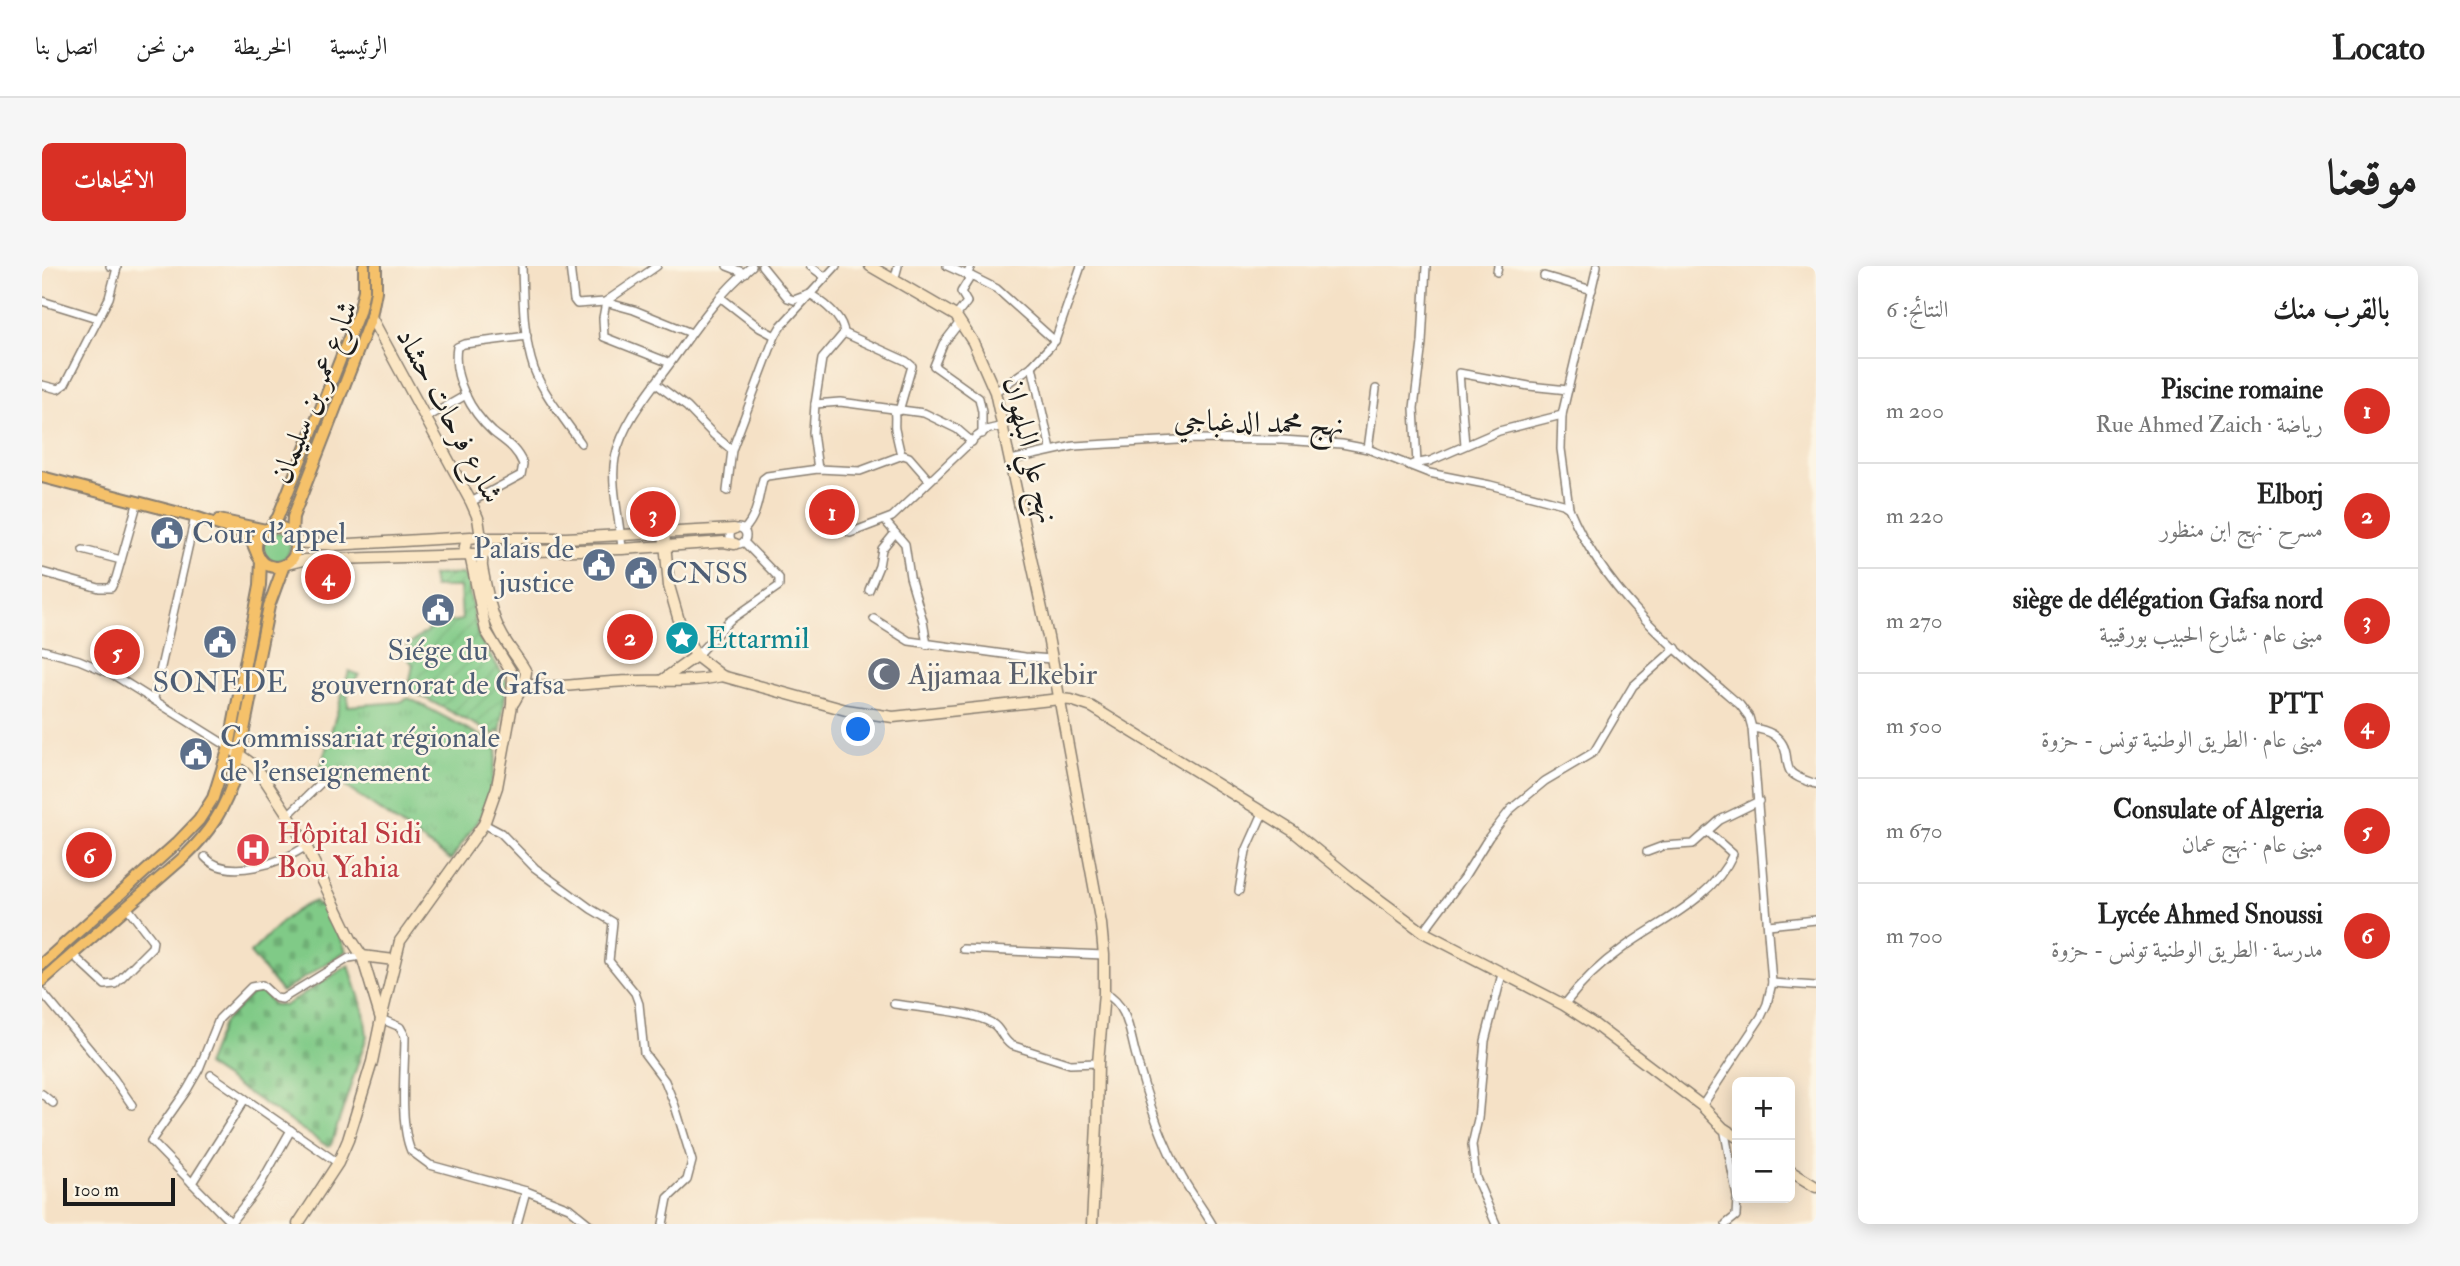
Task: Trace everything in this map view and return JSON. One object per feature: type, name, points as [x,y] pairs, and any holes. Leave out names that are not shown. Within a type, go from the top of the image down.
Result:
[{"type":"main road","name":"شارع عمر بن سليمان","points":[[268,529],[278,517],[359,312],[364,290],[364,266]]},
{"type":"main road","name":"شارع عمر بن سليمان","points":[[293,538],[293,517],[370,317],[376,291],[376,266]]},
{"type":"main road","points":[[42,477],[195,517],[242,534],[252,542],[260,558],[274,566],[285,564]]},
{"type":"main road","points":[[42,981],[184,857],[213,825],[230,793],[269,606],[285,564],[294,554],[293,538],[282,527],[268,529],[195,517]]},
{"type":"main road","points":[[42,964],[191,829],[218,788],[229,747],[260,585],[257,541],[268,529]]},
{"type":"street","points":[[522,266],[527,336],[534,368],[581,443]]},
{"type":"street","points":[[570,266],[575,303],[606,302],[691,333]]},
{"type":"street","points":[[657,266],[606,302],[603,317],[604,337],[670,363]]},
{"type":"street","points":[[727,266],[744,273]]},
{"type":"street","points":[[622,549],[613,469],[616,454],[640,403],[720,297],[752,266]]},
{"type":"street","points":[[762,266],[788,298],[797,299],[810,294]]},
{"type":"street","points":[[810,266],[825,277]]},
{"type":"street","points":[[727,491],[732,450],[775,336],[835,266]]},
{"type":"street","points":[[870,266],[958,319]]},
{"type":"street","points":[[894,281],[898,266]]},
{"type":"street","points":[[947,266],[997,289],[1055,341]]},
{"type":"street","points":[[971,266],[961,292],[967,302],[934,366],[979,398],[982,406],[982,433]]},
{"type":"street","points":[[995,392],[1032,366],[1055,341],[1081,266]]},
{"type":"street","points":[[1426,266],[1422,343],[1414,408],[1413,464],[1430,461],[1499,431],[1562,415]]},
{"type":"street","points":[[1597,266],[1562,415],[1561,449],[1569,508],[1599,565],[1621,594],[1641,618],[1740,705],[1749,717],[1752,728],[1772,983],[1768,1004],[1761,1017],[1702,1105]]},
{"type":"street","points":[[42,385],[58,389],[65,384],[109,298],[115,267]]},
{"type":"street","points":[[1544,276],[1592,290]]},
{"type":"street","points":[[810,294],[844,326],[844,333],[822,359],[813,433],[818,469]]},
{"type":"street","points":[[720,297],[760,328],[775,336]]},
{"type":"street","points":[[42,301],[97,318]]},
{"type":"street","name":"شارع فرحات حشاد","points":[[370,317],[471,502],[478,518],[477,537]]},
{"type":"street","name":"نهج علي البلهوان","points":[[958,319],[973,342],[995,392],[1052,659],[1096,893],[1104,954],[1104,993],[1098,1063],[1092,1224]]},
{"type":"street","points":[[844,333],[912,366],[896,418],[895,429],[901,455]]},
{"type":"street","points":[[471,502],[521,475],[523,466],[512,445],[483,422],[466,395],[456,366],[459,345],[527,336]]},
{"type":"street","points":[[1032,366],[1051,450]]},
{"type":"street","points":[[1465,444],[1459,373],[1521,385],[1568,390]]},
{"type":"street","points":[[655,383],[687,407],[732,450]]},
{"type":"street","points":[[1368,449],[1376,388]]},
{"type":"street","points":[[426,418],[466,395]]},
{"type":"street","points":[[815,404],[840,402],[924,413],[940,419],[972,442]]},
{"type":"street","points":[[850,533],[892,517],[982,433],[1003,426]]},
{"type":"street","name":"نهج محمد الدغباجي","points":[[1011,460],[1051,450],[1098,444],[1211,439],[1342,444],[1368,449],[1413,464],[1429,473],[1490,485],[1569,508]]},
{"type":"street","points":[[661,681],[696,656],[729,621],[779,586],[779,578],[740,543],[731,541],[730,535],[752,521],[757,511],[763,479],[767,476],[818,469],[860,471],[901,455],[909,457],[929,480]]},
{"type":"street","points":[[42,572],[99,589],[108,589],[114,583],[138,501]]},
{"type":"street","points":[[154,698],[195,517]]},
{"type":"street","points":[[885,521],[905,544],[926,645]]},
{"type":"street","points":[[293,538],[333,545],[477,537],[566,538],[739,530],[747,535],[740,543]]},
{"type":"street","points":[[664,532],[673,604],[680,624],[696,656],[723,676],[846,709],[893,717],[1060,699],[1078,702],[1101,711],[1293,831],[1423,932],[1564,1005],[1595,1025],[1702,1105],[1732,1134]]},
{"type":"street","points":[[869,590],[879,566],[882,549],[895,533]]},
{"type":"street","points":[[298,1224],[338,1163],[348,1140],[368,1075],[400,941],[484,824],[497,787],[512,705],[519,683],[526,672],[502,636],[482,566],[485,544],[477,537]]},
{"type":"street","points":[[477,537],[466,544],[466,550],[470,555],[486,631],[519,683],[540,687],[596,682],[682,682],[723,676]]},
{"type":"street","points":[[427,541],[428,557]]},
{"type":"street","points":[[386,543],[386,557]]},
{"type":"street","points":[[285,564],[304,560],[476,556],[482,553],[740,543]]},
{"type":"street","points":[[83,550],[121,560]]},
{"type":"street","points":[[874,619],[903,639],[926,645],[1052,659]]},
{"type":"street","points":[[1423,932],[1511,808],[1545,781],[1594,752],[1633,686],[1675,648]]},
{"type":"street","points":[[42,650],[101,668],[154,698],[240,754],[261,774],[306,846],[362,956],[381,1019]]},
{"type":"street","points":[[1752,728],[1766,731],[1780,739],[1784,745],[1789,770],[1794,775],[1816,784]]},
{"type":"street","points":[[288,814],[326,779]]},
{"type":"street","points":[[1647,852],[1663,846],[1693,844],[1720,820],[1759,801]]},
{"type":"street","points":[[1238,891],[1246,851],[1263,813]]},
{"type":"street","points":[[484,824],[501,833],[535,868],[591,909],[614,922],[609,961],[635,993],[639,1004],[644,1053],[664,1081],[676,1106],[692,1160],[687,1180],[668,1198],[663,1224]]},
{"type":"street","points":[[1564,1005],[1581,985],[1622,948],[1700,896],[1715,878],[1733,853],[1707,831]]},
{"type":"street","points":[[205,857],[216,865],[254,867],[272,864],[306,846]]},
{"type":"street","points":[[72,954],[105,985],[115,984],[152,947],[153,941],[127,907]]},
{"type":"street","points":[[1768,925],[1816,920]]},
{"type":"street","points":[[962,949],[1104,954]]},
{"type":"street","points":[[291,1130],[258,1188],[231,1223],[151,1141],[199,1069],[219,1019],[254,985],[262,985],[276,998],[282,999],[349,958],[362,956],[394,960]]},
{"type":"street","points":[[1496,1224],[1476,1178],[1472,1145],[1478,1119],[1485,1041],[1502,974]]},
{"type":"street","points":[[1772,983],[1816,986]]},
{"type":"street","points":[[42,992],[114,1079],[132,1105]]},
{"type":"street","points":[[1104,993],[1115,999],[1125,1013],[1140,1072],[1159,1129],[1182,1178],[1212,1224]]},
{"type":"street","points":[[894,1004],[974,1016],[992,1023],[1011,1045],[1070,1064],[1098,1063]]},
{"type":"street","points":[[381,1019],[400,1027],[405,1037],[406,1133],[411,1151],[430,1165],[526,1191],[569,1208],[589,1224]]},
{"type":"street","points":[[211,1075],[338,1163]]},
{"type":"street","points":[[42,1094],[53,1103]]},
{"type":"street","points":[[192,1183],[246,1099]]},
{"type":"street","points":[[1723,1128],[1732,1172]]},
{"type":"street","points":[[1795,1174],[1816,1188]]},
{"type":"street","points":[[517,1224],[526,1191]]},
{"type":"street","points":[[1726,1224],[1736,1216],[1737,1203]]},
{"type":"green space","points":[[276,533],[286,537],[290,547],[286,557],[276,561],[266,557],[262,547],[266,537]]},
{"type":"green space","points":[[463,574],[467,579],[478,636],[507,683],[500,733],[497,731],[495,735],[413,692],[409,685],[413,665],[408,658],[411,649],[407,646],[436,624],[462,620],[460,587],[434,587],[432,575]]},
{"type":"green space","points":[[349,671],[359,675],[348,689],[348,706],[400,702],[409,698],[498,745],[490,792],[482,814],[451,860],[320,769]]},
{"type":"green space","points":[[315,901],[317,905],[327,905],[346,951],[282,992],[250,953],[287,917]]},
{"type":"green space","points":[[349,965],[364,1012],[367,1036],[331,1145],[327,1146],[206,1065],[223,1023],[253,993],[263,992],[273,1004],[284,1006]]},
{"type":"place","name":"Piscine romaine","points":[[832,512]]},
{"type":"place","name":"siège de délégation Gafsa nord","points":[[653,514]]},
{"type":"place","name":"Cour d'appel","points":[[167,533]]},
{"type":"place","name":"Palais de justice","points":[[599,565]]},
{"type":"place","name":"CNSS","points":[[641,573]]},
{"type":"place","name":"PTT","points":[[328,577]]},
{"type":"place","name":"Siége du gouvernorat de Gafsa","points":[[438,610]]},
{"type":"place","name":"Elborj","points":[[630,637]]},
{"type":"place","name":"Ettarmil","points":[[682,638]]},
{"type":"place","name":"SONEDE","points":[[220,642]]},
{"type":"place","name":"Consulate of Algeria","points":[[117,652]]},
{"type":"place","name":"Ajjamaa Elkebir","points":[[884,674]]},
{"type":"place","name":"Commissariat régionale de l'enseignement","points":[[196,754]]},
{"type":"place","name":"Hôpital Sidi Bou Yahia","points":[[253,850]]},
{"type":"place","name":"Lycée Ahmed Snoussi","points":[[89,855]]}]
